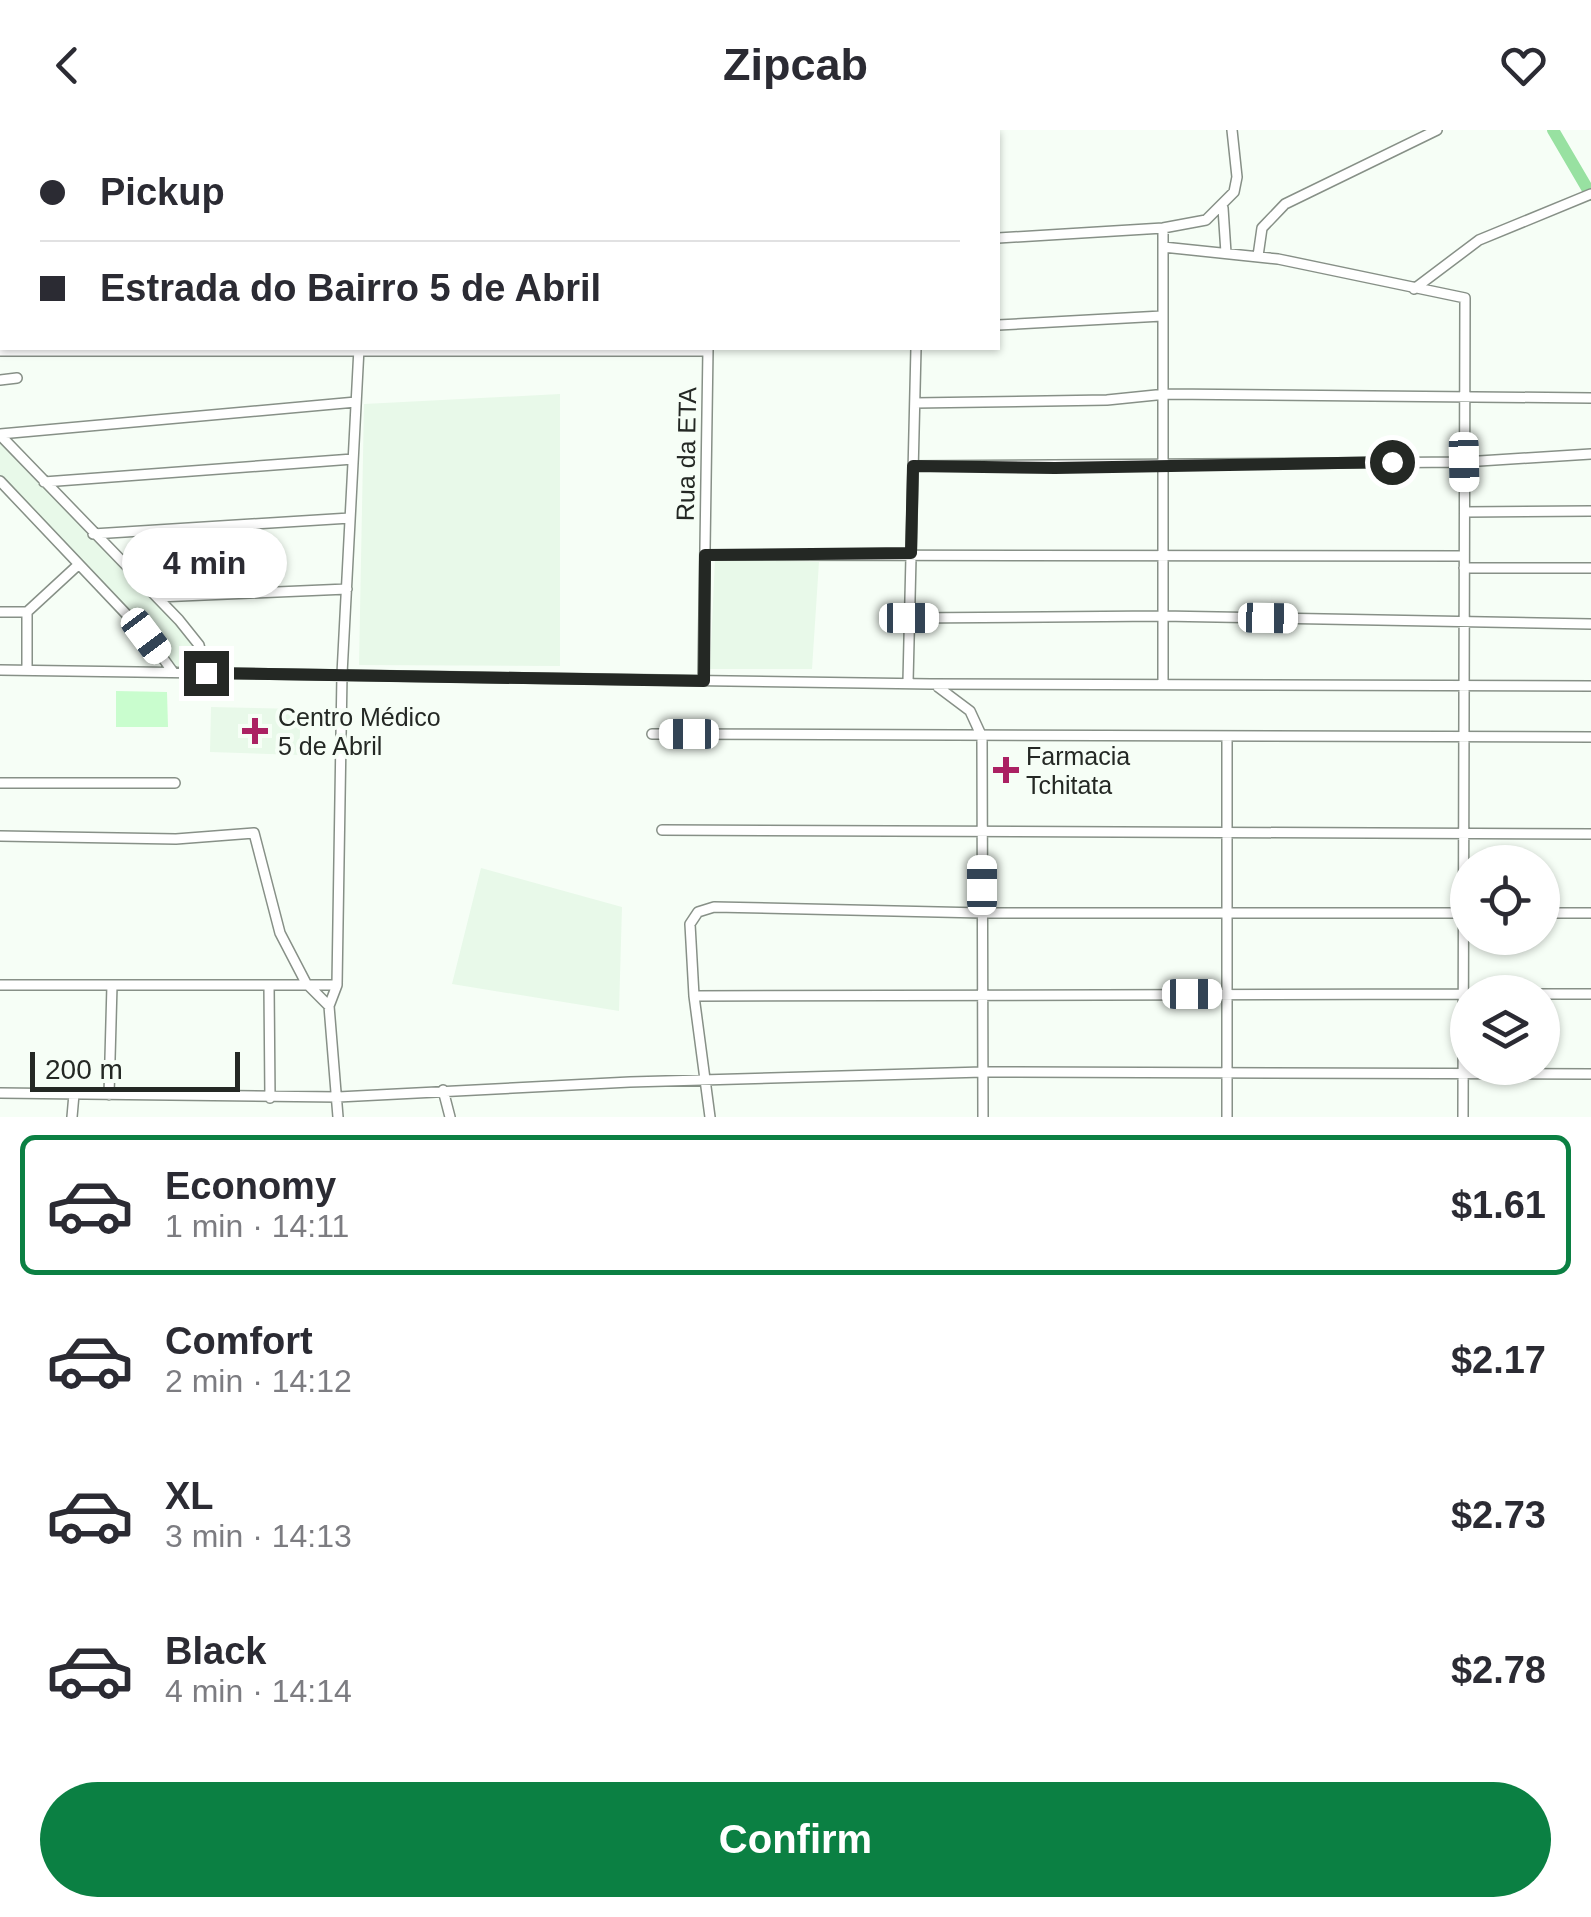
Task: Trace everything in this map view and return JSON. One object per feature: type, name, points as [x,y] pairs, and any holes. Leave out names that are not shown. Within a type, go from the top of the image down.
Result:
[{"type":"street","points":[[1000,238],[1200,223],[1222,208],[1237,177],[1232,130]]},
{"type":"street","points":[[1258,256],[1262,228],[1285,204],[1437,130]]},
{"type":"street","points":[[1414,289],[1479,240],[1591,194]]},
{"type":"street","points":[[1222,208],[1226,253]]},
{"type":"street","points":[[1163,228],[1164,684]]},
{"type":"street","points":[[1162,247],[1258,256],[1465,298],[1464,845]]},
{"type":"street","points":[[1000,325],[1162,316]]},
{"type":"street","points":[[0,351],[180,350]]},
{"type":"street","points":[[338,1117],[329,1006],[337,985],[342,674],[359,350]]},
{"type":"street","name":"Rua da ETA","points":[[704,681],[708,350]]},
{"type":"street","points":[[908,682],[916,350]]},
{"type":"street","points":[[0,380],[17,378]]},
{"type":"street","points":[[915,404],[1107,400],[1166,394],[1591,398]]},
{"type":"street","points":[[0,434],[356,402]]},
{"type":"street","points":[[0,434],[158,597],[200,646],[206,673]]},
{"type":"street","points":[[913,466],[1464,462],[1591,454]]},
{"type":"street","points":[[44,482],[353,459]]},
{"type":"street","points":[[0,480],[146,636],[173,672]]},
{"type":"street","points":[[1464,512],[1591,512]]},
{"type":"street","points":[[93,534],[350,518]]},
{"type":"street","points":[[705,555],[1464,556]]},
{"type":"street","points":[[0,612],[27,612],[78,565]]},
{"type":"street","points":[[1464,568],[1591,568]]},
{"type":"street","points":[[158,597],[347,589]]},
{"type":"street","points":[[27,612],[27,670]]},
{"type":"street","points":[[909,618],[1162,616],[1591,624]]},
{"type":"street","points":[[0,670],[931,684],[1591,686]]},
{"type":"street","points":[[931,684],[946,690],[970,712],[982,738],[983,1117]]},
{"type":"street","points":[[652,734],[1591,737]]},
{"type":"street","points":[[1227,738],[1227,1117]]},
{"type":"street","points":[[0,783],[175,783]]},
{"type":"street","points":[[662,830],[1591,834]]},
{"type":"street","points":[[0,836],[176,839],[254,833],[280,933],[306,983],[329,1006]]},
{"type":"street","points":[[710,1117],[694,996],[690,924],[698,912],[714,907],[982,913],[1450,913]]},
{"type":"street","points":[[1560,913],[1591,913]]},
{"type":"street","points":[[0,985],[337,985]]},
{"type":"street","points":[[109,1095],[112,985]]},
{"type":"street","points":[[269,985],[270,1098]]},
{"type":"street","points":[[694,996],[1450,994]]},
{"type":"street","points":[[1560,994],[1591,994]]},
{"type":"street","points":[[0,1093],[270,1098],[983,1072],[1450,1074]]},
{"type":"street","points":[[1560,1074],[1591,1074]]},
{"type":"street","points":[[1463,1085],[1463,1117]]},
{"type":"street","points":[[443,1090],[450,1117]]},
{"type":"street","points":[[72,1117],[74,1094]]},
{"type":"shaded area","points":[[560,394],[560,666],[359,665],[364,404]]},
{"type":"shaded area","points":[[0,435],[199,645],[206,673],[173,672],[147,636],[0,480]]},
{"type":"shaded area","points":[[715,559],[819,562],[812,669],[710,669]]},
{"type":"shaded area","name":"Centro Médico 5 de Abril","points":[[211,707],[301,709],[299,755],[210,752]]},
{"type":"shaded area","points":[[481,868],[622,907],[619,1011],[452,984]]},
{"type":"green space","points":[[116,691],[167,692],[168,727],[116,727]]},
{"type":"waterway","points":[[1553,130],[1591,195]]},
{"type":"place","name":"Centro Médico 5 de Abril","points":[[255,731]]},
{"type":"place","name":"Farmacia Tchitata","points":[[1006,770]]},
{"type":"route","points":[[206,673],[704,681],[705,555],[911,553],[913,466],[1055,468],[1392,462]]}]
